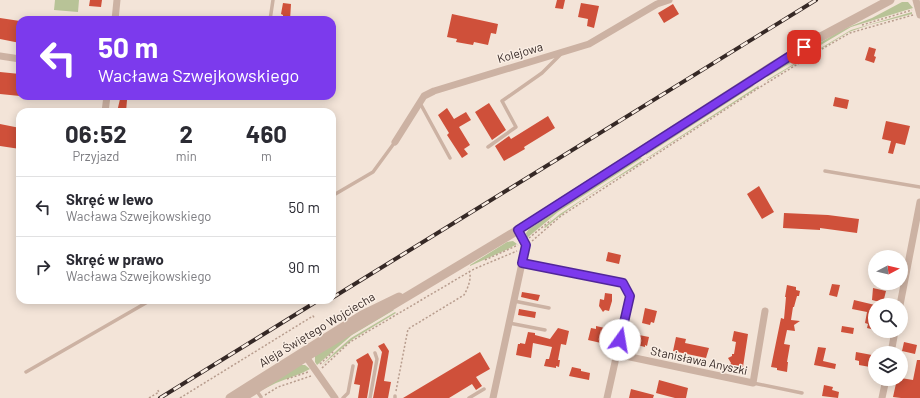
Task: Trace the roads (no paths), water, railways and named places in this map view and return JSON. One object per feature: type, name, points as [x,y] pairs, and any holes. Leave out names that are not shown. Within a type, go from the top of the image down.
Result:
[{"type":"street","points":[[115,16],[117,0]]},
{"type":"street","name":"Kolejowa","points":[[395,142],[424,96],[434,91],[589,44],[657,4],[668,0]]},
{"type":"street","name":"Aleja Świętego Wojciecha","points":[[242,398],[256,390],[378,306],[420,289],[464,263],[518,230],[771,67],[816,40],[890,0]]},
{"type":"street","points":[[916,0],[919,12]]},
{"type":"street","points":[[0,56],[16,58]]},
{"type":"street","points":[[901,298],[920,202]]},
{"type":"street","points":[[493,398],[526,245],[518,230]]},
{"type":"street","points":[[522,263],[623,283],[630,296],[607,398]]},
{"type":"street","name":"Stanisława Anyszki","points":[[616,354],[754,383],[765,311]]},
{"type":"street","points":[[305,355],[332,397]]},
{"type":"street","points":[[882,398],[885,386]]},
{"type":"street","name":"Aleja Świętego Wojciecha","points":[[230,398],[256,390]]},
{"type":"lane","points":[[271,16],[273,0]]},
{"type":"lane","points":[[488,147],[516,127],[502,101],[542,72],[562,52]]},
{"type":"lane","points":[[420,102],[450,158]]},
{"type":"lane","points":[[336,194],[373,172],[395,142]]},
{"type":"lane","points":[[825,171],[920,187]]},
{"type":"lane","points":[[514,301],[549,308]]},
{"type":"lane","points":[[26,372],[144,304]]},
{"type":"lane","points":[[509,323],[545,330]]},
{"type":"lane","points":[[370,398],[377,359],[375,353]]},
{"type":"lane","points":[[343,398],[348,393],[353,366]]},
{"type":"lane","points":[[754,383],[802,393]]},
{"type":"lane","points":[[469,398],[484,389]]},
{"type":"railway","points":[[336,296],[816,0]]},
{"type":"railway","points":[[160,398],[313,304]]}]
